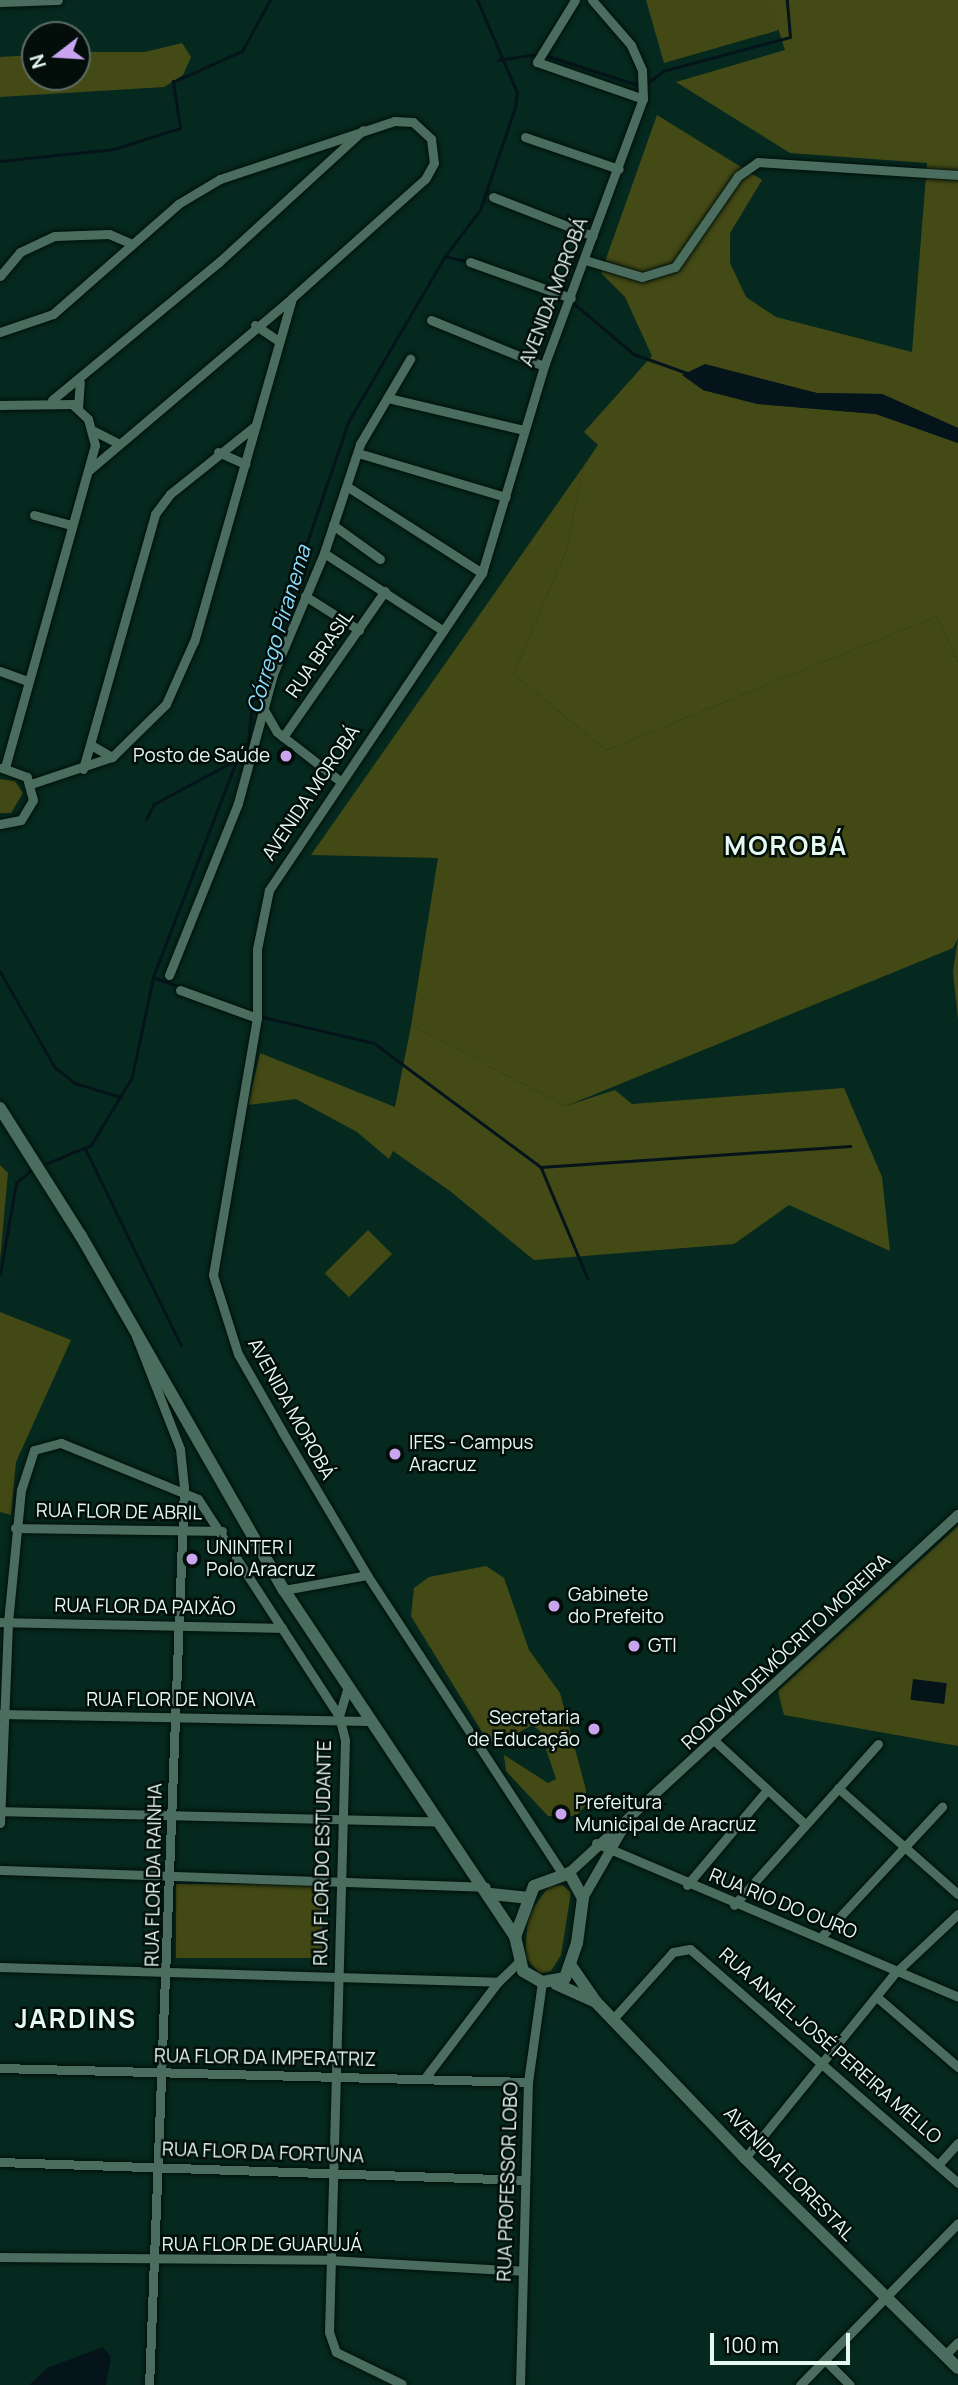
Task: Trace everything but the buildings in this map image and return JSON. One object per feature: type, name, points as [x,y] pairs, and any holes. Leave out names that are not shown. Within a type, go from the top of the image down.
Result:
[{"type":"main road","points":[[0,1108],[136,1331],[284,1590],[368,1721],[489,1890],[515,1937],[519,1962],[542,1982],[556,1984],[596,2002]]},
{"type":"main road","points":[[515,1937],[527,1898],[543,1880],[566,1873],[583,1898],[571,1965],[556,1984]]},
{"type":"main road","points":[[489,1890],[527,1898]]},
{"type":"main road","points":[[571,1965],[596,2002]]},
{"type":"main road","name":"AVENIDA FLORESTAL","points":[[596,2002],[745,2158],[958,2368]]},
{"type":"street","points":[[6,1],[58,0]]},
{"type":"street","points":[[575,0],[537,56],[542,68],[643,99]]},
{"type":"street","name":"AVENIDA MOROBÁ","points":[[566,1873],[367,1575],[238,1354],[213,1275],[257,1018],[257,949],[269,890],[482,573],[544,366],[572,298],[643,99],[642,70],[631,45],[592,0]]},
{"type":"street","points":[[0,332],[53,314],[132,244],[209,184],[322,144],[401,120],[419,125],[434,145],[432,169],[292,298],[255,325],[88,471]]},
{"type":"street","points":[[52,401],[80,382],[331,164],[363,131]]},
{"type":"street","points":[[525,137],[619,169]]},
{"type":"street","points":[[322,144],[331,164]]},
{"type":"street","points":[[585,260],[642,277],[675,267],[738,176],[758,162],[958,175]]},
{"type":"street","points":[[493,197],[593,236]]},
{"type":"street","points":[[0,276],[20,252],[55,236],[109,234],[132,244]]},
{"type":"street","points":[[470,262],[572,298]]},
{"type":"street","points":[[94,431],[88,471],[2,768],[31,784],[83,769],[112,757],[143,732],[179,679],[245,464],[292,298]]},
{"type":"street","points":[[431,320],[544,366]]},
{"type":"street","points":[[255,325],[279,341]]},
{"type":"street","points":[[169,975],[238,803],[263,708],[324,553],[358,453],[410,359]]},
{"type":"street","points":[[80,382],[78,408],[94,431],[118,443]]},
{"type":"street","points":[[388,398],[523,430]]},
{"type":"street","points":[[0,405],[52,401],[78,408]]},
{"type":"street","points":[[83,769],[155,514],[218,452],[256,425]]},
{"type":"street","points":[[218,452],[245,464]]},
{"type":"street","points":[[358,453],[506,497]]},
{"type":"street","points":[[348,487],[482,573]]},
{"type":"street","points":[[34,516],[72,525]]},
{"type":"street","points":[[332,525],[380,559]]},
{"type":"street","points":[[324,553],[442,630]]},
{"type":"street","name":"RUA BRASIL","points":[[283,737],[385,591]]},
{"type":"street","points":[[305,596],[359,630]]},
{"type":"street","points":[[0,671],[28,681]]},
{"type":"street","points":[[263,708],[283,737],[340,781]]},
{"type":"street","points":[[91,744],[112,757]]},
{"type":"street","points":[[0,824],[27,814],[31,784]]},
{"type":"street","points":[[180,990],[257,1018]]},
{"type":"street","name":"RUA FLOR DA RAINHA","points":[[136,1331],[180,1449],[184,1488],[174,1721],[170,1972],[158,2262],[149,2385]]},
{"type":"street","name":"RUA FLOR DO ESTUDANTE","points":[[15,1528],[34,1450],[61,1443],[184,1488],[222,1531],[339,1716],[345,1740],[329,2260],[332,2347],[402,2384]]},
{"type":"street","name":"RODOVIA DEMÓCRITO MOREIRA","points":[[566,1873],[596,1843],[716,1742],[958,1515]]},
{"type":"street","points":[[0,1823],[4,1622],[15,1528]]},
{"type":"street","name":"RUA FLOR DE ABRIL","points":[[15,1528],[222,1531]]},
{"type":"street","points":[[284,1590],[367,1575]]},
{"type":"street","name":"RUA FLOR DA PAIXÃO","points":[[4,1622],[282,1628]]},
{"type":"street","points":[[339,1716],[348,1686]]},
{"type":"street","name":"RUA FLOR DE NOIVA","points":[[1,1714],[174,1721],[339,1716],[368,1721]]},
{"type":"street","points":[[716,1742],[805,1824]]},
{"type":"street","points":[[734,1905],[878,1744]]},
{"type":"street","points":[[838,1788],[958,1894]]},
{"type":"street","points":[[687,1885],[767,1790]]},
{"type":"street","points":[[821,1937],[942,1807]]},
{"type":"street","points":[[0,1811],[342,1823],[440,1822]]},
{"type":"street","name":"RODOVIA DEMÓCRITO MOREIRA","points":[[583,1898],[605,1852],[635,1812]]},
{"type":"street","name":"RUA RIO DO OURO","points":[[596,1843],[605,1852],[821,1937],[958,1997]]},
{"type":"street","points":[[0,1870],[341,1881],[489,1890]]},
{"type":"street","points":[[745,2158],[898,1971],[958,1914]]},
{"type":"street","name":"RUA ANAEL JOSÉ PEREIRA MELLO","points":[[613,2020],[673,1952],[697,1953],[958,2183]]},
{"type":"street","points":[[425,2078],[498,1982],[519,1962]]},
{"type":"street","points":[[0,1967],[498,1982]]},
{"type":"street","name":"RUA PROFESSOR LOBO","points":[[520,2385],[528,2081],[542,1982]]},
{"type":"street","points":[[878,1998],[958,2067]]},
{"type":"street","name":"RUA FLOR DA IMPERATRIZ","points":[[0,2068],[335,2079],[528,2081]]},
{"type":"street","points":[[938,2165],[958,2143]]},
{"type":"street","name":"RUA FLOR DA FORTUNA","points":[[0,2162],[525,2180]]},
{"type":"street","points":[[800,2385],[958,2223]]},
{"type":"street","name":"RUA FLOR DE GUARUJÁ","points":[[0,2257],[158,2262],[329,2260],[523,2272]]},
{"type":"street","points":[[945,2355],[958,2342]]},
{"type":"street","points":[[825,2360],[849,2385]]},
{"type":"green space","points":[[646,0],[770,0],[779,30],[664,63]]},
{"type":"green space","points":[[769,0],[958,0],[958,428],[882,394],[817,393],[764,381],[703,390],[757,404],[876,414],[958,443],[958,662],[937,616],[606,750],[514,674],[567,549],[583,467],[598,445],[584,432],[652,356],[625,297],[601,273],[657,115],[762,180],[730,233],[730,263],[746,297],[776,317],[912,352],[927,163],[790,153],[676,82],[785,50]]},
{"type":"green space","points":[[182,43],[191,57],[183,75],[164,87],[0,97],[0,57],[21,56],[21,91],[91,91],[91,52],[145,52]]},
{"type":"green space","points":[[583,467],[567,549],[514,674],[606,750],[937,616],[958,662],[958,938],[953,948],[566,1106],[411,1026],[438,858],[311,855]]},
{"type":"green space","points":[[0,779],[15,781],[23,793],[11,813],[0,813]]},
{"type":"green space","points":[[958,938],[958,1019],[953,972]]},
{"type":"green space","points":[[411,1026],[566,1106],[615,1090],[632,1104],[844,1088],[882,1177],[890,1251],[789,1205],[734,1244],[534,1260],[450,1191],[393,1151],[389,1159],[357,1132],[296,1099],[248,1105],[260,1053],[395,1107]]},
{"type":"green space","points":[[0,1165],[8,1173],[0,1260]]},
{"type":"green space","points":[[368,1230],[392,1254],[349,1297],[325,1273]]},
{"type":"green space","points":[[0,1312],[71,1340],[16,1462],[11,1515],[0,1512]]},
{"type":"green space","points":[[958,1526],[958,1746],[784,1715],[778,1691]]},
{"type":"green space","points":[[486,1566],[504,1578],[529,1650],[560,1693],[586,1790],[586,1805],[576,1816],[548,1816],[506,1771],[504,1755],[548,1783],[556,1779],[540,1731],[532,1725],[497,1745],[487,1740],[411,1616],[414,1588],[429,1577]]},
{"type":"green space","points":[[176,1884],[322,1884],[322,1958],[176,1958]]},
{"type":"green space","points":[[562,1885],[571,1892],[561,1955],[551,1971],[540,1974],[525,1957],[528,1915],[549,1886]]},
{"type":"shaded area","points":[[705,364],[817,393],[882,394],[958,428],[958,443],[876,414],[758,404],[703,390],[682,375]]},
{"type":"shaded area","points":[[913,1679],[947,1683],[944,1704],[910,1700]]},
{"type":"shaded area","points":[[103,2347],[111,2357],[106,2385],[29,2385],[47,2368]]},
{"type":"waterway","points":[[0,161],[114,149],[180,128],[173,82],[242,51],[270,0]]},
{"type":"waterway","name":"Córrego Piranema","points":[[238,757],[247,755],[252,703],[348,422],[445,256],[480,210],[515,107],[517,93],[477,0]]},
{"type":"waterway","points":[[645,85],[663,71],[790,37],[787,0]]},
{"type":"waterway","points":[[498,60],[538,54]]},
{"type":"waterway","points":[[545,55],[638,85]]},
{"type":"waterway","points":[[445,256],[469,262]]},
{"type":"waterway","points":[[570,300],[634,354],[687,373]]},
{"type":"waterway","name":"Córrego Piranema","points":[[41,1166],[91,1145],[132,1077],[153,977],[238,757]]},
{"type":"waterway","points":[[146,819],[154,804],[236,760]]},
{"type":"waterway","points":[[0,971],[55,1067],[75,1083],[121,1097]]},
{"type":"waterway","points":[[153,977],[180,987]]},
{"type":"waterway","points":[[259,1016],[374,1043],[541,1167],[850,1146]]},
{"type":"waterway","points":[[86,1150],[181,1345]]},
{"type":"waterway","points":[[541,1167],[588,1279]]},
{"type":"waterway","name":"Córrego Piranema","points":[[0,1274],[16,1183],[34,1168]]},
{"type":"place","name":"Posto de Saúde","points":[[286,756]]},
{"type":"place","name":"IFES - Campus Aracruz","points":[[395,1454]]},
{"type":"place","name":"UNINTER | Polo Aracruz","points":[[192,1559]]},
{"type":"place","name":"Gabinete do Prefeito","points":[[554,1606]]},
{"type":"place","name":"GTI","points":[[634,1646]]},
{"type":"place","name":"Secretaria de Educação","points":[[594,1729]]},
{"type":"place","name":"Prefeitura Municipal de Aracruz","points":[[561,1814]]},
{"type":"district","name":"MOROBÁ","points":[[786,846]]},
{"type":"district","name":"JARDINS","points":[[76,2019]]}]
